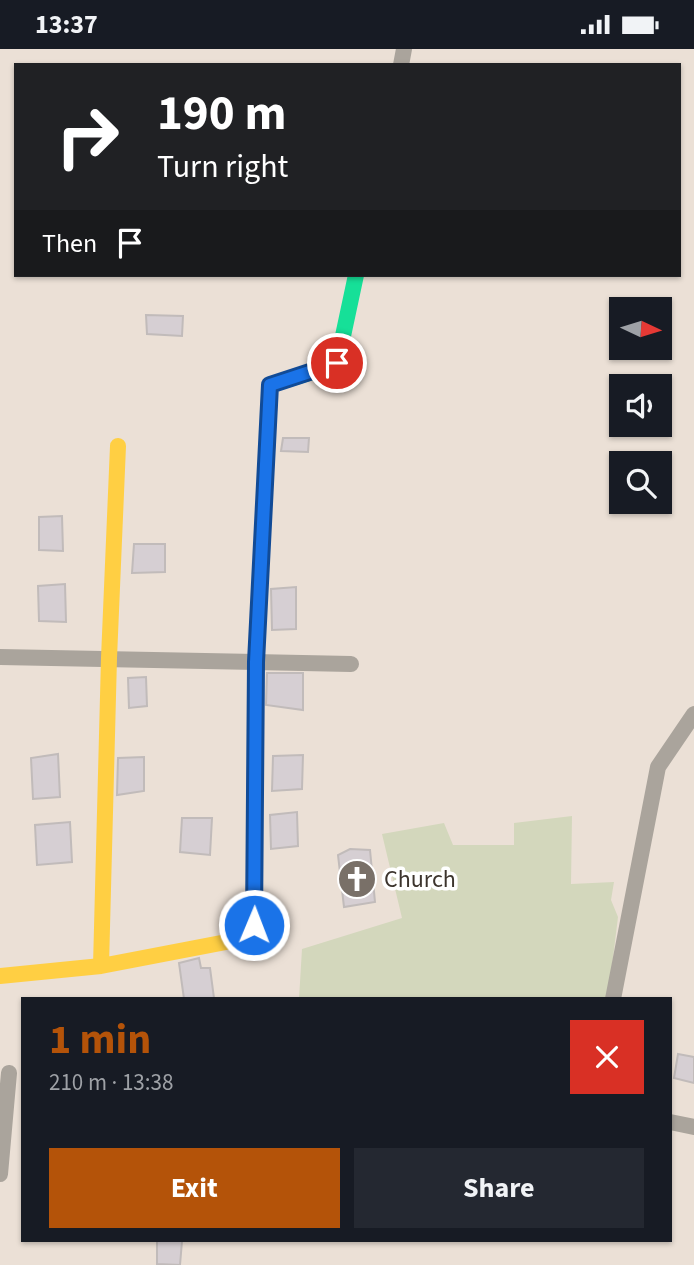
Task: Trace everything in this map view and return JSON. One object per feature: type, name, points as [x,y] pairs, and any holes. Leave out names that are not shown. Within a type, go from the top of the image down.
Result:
[{"type":"street","points":[[0,976],[101,966],[247,938],[254,925],[256,662],[270,385],[337,363],[356,277]]},
{"type":"street","points":[[101,966],[118,446]]},
{"type":"street","points":[[0,657],[351,664]]},
{"type":"street","points":[[612,997],[658,767],[694,715]]},
{"type":"street","points":[[0,1174],[10,1074]]},
{"type":"street","points":[[672,1122],[694,1128]]},
{"type":"green space","points":[[572,816],[571,884],[614,882],[611,900],[618,917],[608,997],[299,997],[302,949],[402,918],[382,834],[444,823],[453,845],[514,845],[514,823]]},
{"type":"building","points":[[146,315],[183,316],[182,336],[147,334]]},
{"type":"building","points":[[283,438],[309,438],[308,452],[281,451]]},
{"type":"building","points":[[62,516],[63,551],[39,550],[39,517]]},
{"type":"building","points":[[134,544],[165,544],[165,572],[132,573]]},
{"type":"building","points":[[65,584],[66,622],[39,621],[38,586]]},
{"type":"building","points":[[296,587],[296,629],[272,630],[271,589]]},
{"type":"building","points":[[267,673],[303,673],[303,710],[266,705]]},
{"type":"building","points":[[146,677],[147,706],[129,708],[128,678]]},
{"type":"building","points":[[58,754],[60,797],[33,799],[31,758]]},
{"type":"building","points":[[303,755],[302,789],[272,791],[273,756]]},
{"type":"building","points":[[144,757],[144,791],[117,795],[118,758]]},
{"type":"building","points":[[297,812],[298,846],[271,849],[270,815]]},
{"type":"building","points":[[182,818],[212,818],[210,855],[180,852]]},
{"type":"building","points":[[70,822],[72,862],[37,865],[35,825]]},
{"type":"building","name":"Church","points":[[350,849],[370,850],[375,902],[344,907],[338,855]]},
{"type":"building","points":[[199,958],[201,968],[210,968],[214,997],[184,997],[179,963]]},
{"type":"building","points":[[678,1054],[694,1057],[694,1083],[674,1078]]},
{"type":"building","points":[[157,1242],[182,1242],[180,1265],[157,1264]]},
{"type":"traffic: fast","points":[[270,392],[270,385],[337,364],[356,277]]},
{"type":"traffic: slow","points":[[101,966],[118,446]]},
{"type":"traffic: slow","points":[[0,976],[101,966],[247,938],[254,925],[254,866]]},
{"type":"traffic: jam","points":[[254,866],[256,662],[270,392]]},
{"type":"place","name":"Church","points":[[357,879]]},
{"type":"route","points":[[254,925],[256,662],[270,385],[337,363]]}]
